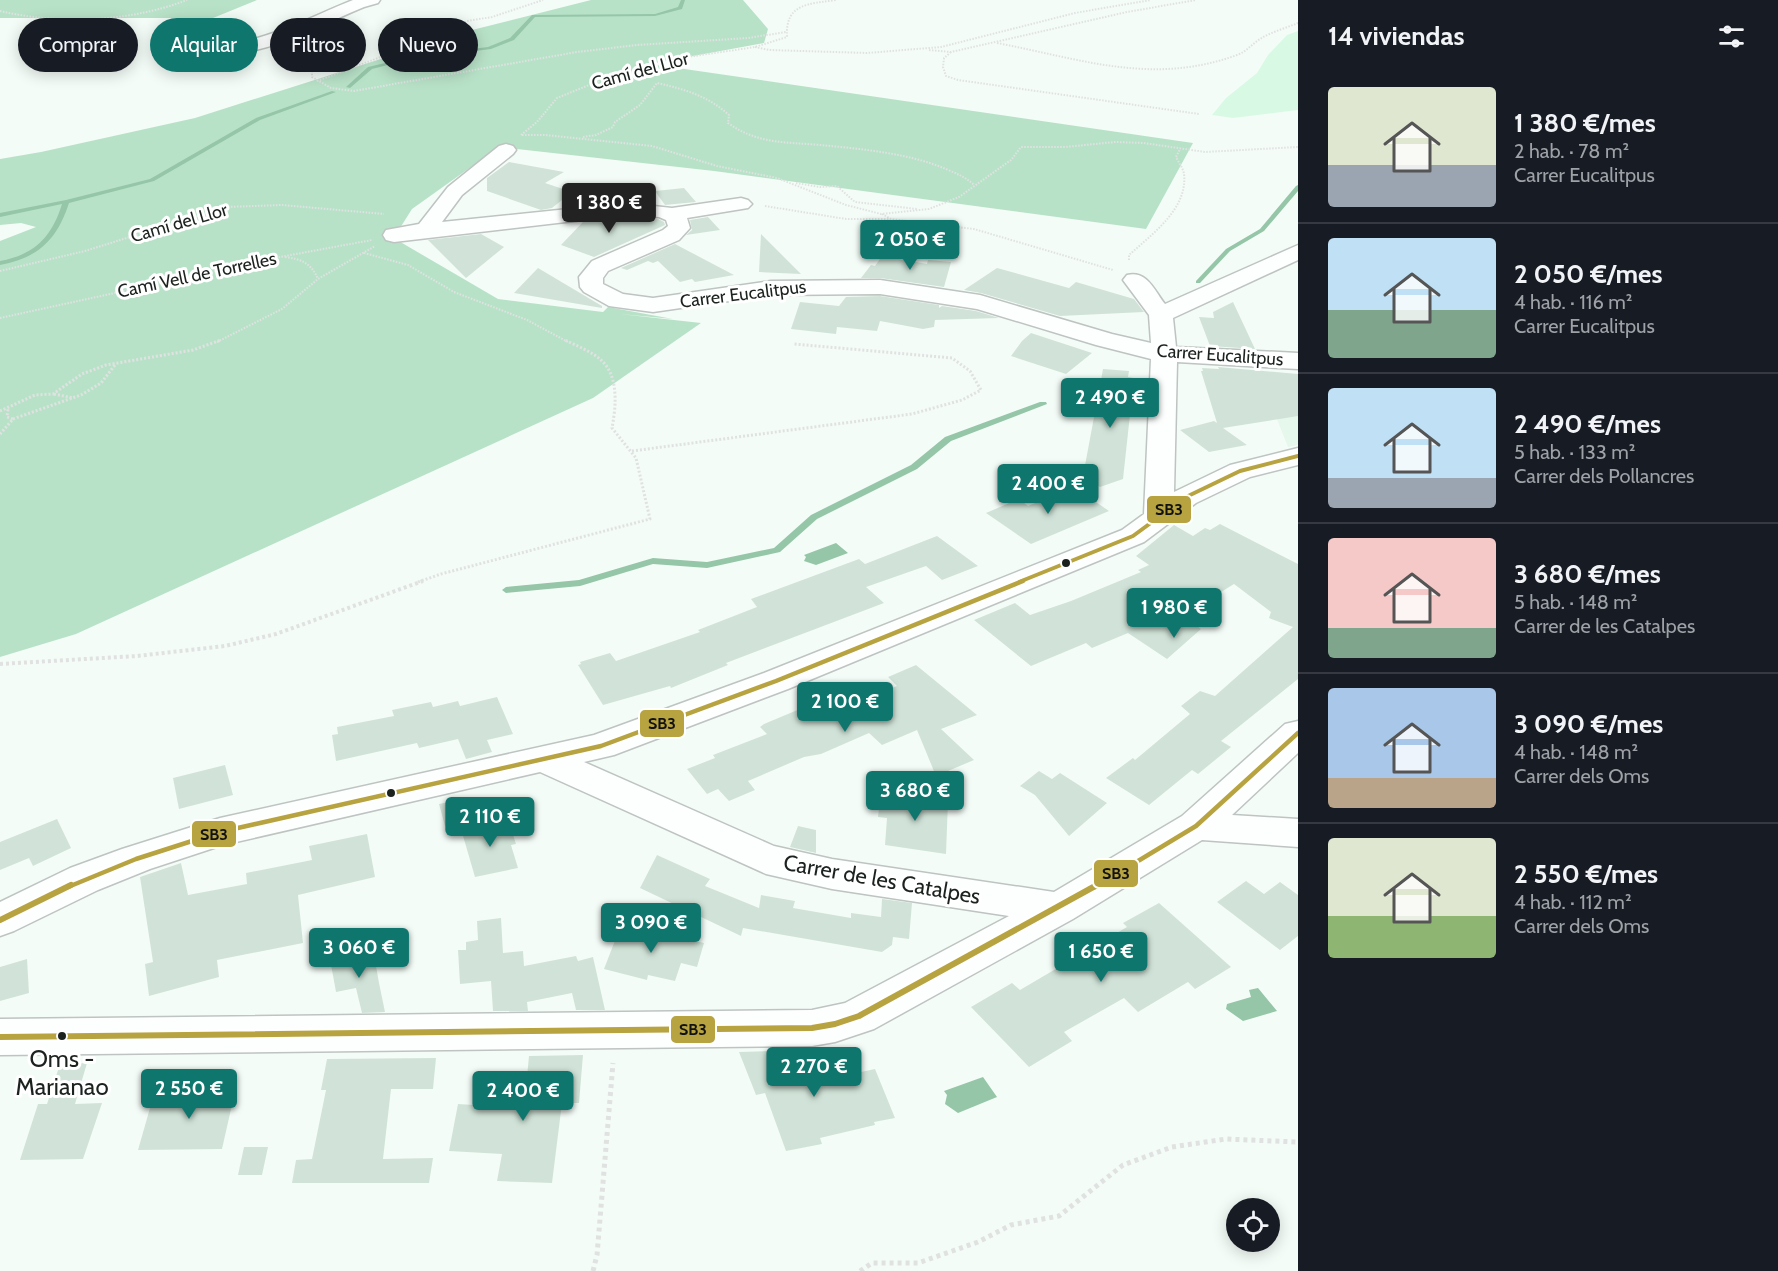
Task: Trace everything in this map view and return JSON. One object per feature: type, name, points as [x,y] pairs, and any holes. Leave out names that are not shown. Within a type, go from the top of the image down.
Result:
[{"type":"street","points":[[258,43],[356,4],[372,0]]},
{"type":"street","points":[[432,224],[455,190],[506,150]]},
{"type":"street","points":[[390,236],[432,224],[626,209],[652,210],[672,214],[741,204]]},
{"type":"street","name":"Carrer Eucalitpus","points":[[672,214],[676,217],[679,228],[671,235],[600,266],[591,277],[592,287],[617,301],[653,305],[771,288],[844,285],[899,289],[980,302],[1105,340],[1164,354],[1298,360]]},
{"type":"street","points":[[1161,315],[1298,252]]},
{"type":"street","points":[[1132,277],[1161,315],[1164,354],[1159,519]]},
{"type":"street","points":[[0,920],[84,879],[136,859],[220,832],[601,746],[776,681],[1123,540],[1159,519],[1186,498],[1240,471],[1298,456]]},
{"type":"street","points":[[0,1037],[613,1032],[812,1028],[835,1024],[859,1016],[1059,908],[1196,826],[1298,733]]},
{"type":"street","name":"Carrer de les Catalpes","points":[[545,760],[766,859],[832,874],[1059,908]]},
{"type":"street","points":[[1196,826],[1298,833]]},
{"type":"path","points":[[0,11],[27,17],[95,17],[159,10],[187,0]]},
{"type":"path","points":[[372,0],[335,33],[312,72],[317,81],[326,87],[342,90],[368,90],[483,68],[636,45],[738,41],[786,32]]},
{"type":"path","points":[[317,81],[428,40],[467,21],[492,17],[543,0]]},
{"type":"path","points":[[755,48],[787,37],[786,23],[790,13],[805,5],[836,0]]},
{"type":"path","points":[[755,48],[838,53],[920,50],[942,47],[1075,13],[1151,0]]},
{"type":"path","points":[[920,50],[951,52],[1014,40],[1127,12],[1196,0]]},
{"type":"path","points":[[997,43],[1093,65],[1164,70],[1217,62],[1241,54],[1260,39],[1298,23]]},
{"type":"path","points":[[1010,30],[1014,40]]},
{"type":"path","name":"Camí del Llor","points":[[506,150],[537,122],[556,98],[594,83],[674,59],[755,48]]},
{"type":"path","points":[[951,52],[944,58],[943,67],[946,76],[958,80],[1199,114]]},
{"type":"path","points":[[578,138],[596,135],[613,127],[615,122],[640,105],[657,83],[698,93],[709,99],[729,115],[729,123],[743,134],[760,139],[857,149],[928,162],[955,172],[967,178],[974,185]]},
{"type":"path","points":[[521,135],[652,146],[717,166],[786,182],[820,187],[837,186],[855,202],[920,210]]},
{"type":"path","points":[[786,182],[846,205],[881,213],[920,210],[959,196],[1011,160],[1021,147],[1065,147],[1114,142],[1144,143],[1180,149],[1255,151],[1298,147]]},
{"type":"path","points":[[741,204],[846,219],[891,219],[974,229],[1132,277],[1129,255],[1174,213],[1185,174],[1176,157],[1180,149]]},
{"type":"path","name":"Camí del Llor","points":[[0,271],[85,251],[226,207],[309,206],[432,224]]},
{"type":"path","points":[[881,213],[891,219]]},
{"type":"path","points":[[53,394],[82,374],[117,363],[193,350],[224,339],[282,309],[318,279],[390,236]]},
{"type":"path","name":"Camí Vell de Torrelles","points":[[0,318],[280,257],[390,236]]},
{"type":"path","points":[[0,664],[127,656],[225,646],[276,634],[441,574],[650,519],[636,458],[612,428],[616,408],[611,371],[601,359],[526,320],[454,292],[408,265],[364,252]]},
{"type":"path","points":[[280,257],[308,263],[314,268],[318,279]]},
{"type":"path","points":[[631,452],[682,447],[778,430],[905,414],[967,399],[981,390],[978,379],[970,369],[952,358],[794,344]]},
{"type":"path","points":[[0,434],[13,419],[73,398],[104,381],[107,371],[117,363]]},
{"type":"path","points":[[0,411],[35,395],[53,394],[73,398]]},
{"type":"path","points":[[9,407],[7,417],[13,419]]},
{"type":"path","points":[[593,1271],[597,1255],[613,1065],[613,1032]]},
{"type":"path","points":[[860,1271],[872,1263],[918,1263],[978,1242],[1011,1225],[1059,1216],[1123,1165],[1172,1147],[1226,1139],[1298,1142]]},
{"type":"shaded area","points":[[0,0],[257,0],[213,18],[0,18]]},
{"type":"shaded area","points":[[591,0],[743,0],[768,29],[764,43],[650,64],[1193,143],[1146,229],[714,171],[499,147],[412,209],[400,228],[385,233],[498,299],[603,312],[608,307],[673,319],[620,314],[701,323],[593,398],[76,634],[0,657],[0,241],[36,227],[21,223],[0,225],[0,159],[195,118],[340,72],[366,72],[366,64],[378,60],[378,72],[478,72],[478,28]]},
{"type":"shaded area","points":[[1298,31],[1298,110],[1233,118],[1212,115],[1226,98],[1257,73],[1268,55],[1287,35]]},
{"type":"shaded area","points":[[1267,394],[1298,396],[1298,445],[1288,447]]},
{"type":"shaded area","points":[[836,543],[848,553],[816,565],[804,561],[806,557],[804,555]]},
{"type":"shaded area","points":[[1258,988],[1277,1011],[1243,1021],[1226,1009],[1227,1004],[1251,997],[1249,990]]},
{"type":"shaded area","points":[[983,1077],[997,1097],[958,1113],[945,1104],[947,1095],[944,1091]]},
{"type":"building","points":[[509,162],[564,172],[545,183],[572,192],[552,208],[541,210],[487,191],[487,178]]},
{"type":"building","points":[[684,188],[696,202],[665,205],[655,191]]},
{"type":"building","points":[[629,217],[658,219],[665,225],[594,257],[561,245],[583,222],[613,221]]},
{"type":"building","points":[[708,217],[720,230],[686,235],[692,230],[690,220]]},
{"type":"building","points":[[481,234],[504,247],[466,278],[428,240]]},
{"type":"building","points":[[761,234],[801,274],[759,272]]},
{"type":"building","points":[[675,244],[734,275],[695,282],[692,279],[680,282],[658,261],[653,263],[648,261],[627,270],[621,268]]},
{"type":"building","points":[[882,256],[927,264],[928,260],[951,262],[944,287],[880,278],[861,278],[871,265],[875,266]]},
{"type":"building","points":[[538,268],[602,306],[602,308],[514,293]]},
{"type":"building","points":[[997,268],[1069,288],[1076,282],[1134,299],[1144,312],[1060,316],[964,290]]},
{"type":"building","points":[[880,296],[939,305],[939,308],[942,306],[976,311],[999,318],[935,320],[934,327],[923,329],[880,321],[877,331],[837,327],[836,334],[791,329],[800,302],[839,306],[846,297]]},
{"type":"building","points":[[1233,302],[1255,349],[1210,346],[1199,317],[1214,318],[1213,312]]},
{"type":"building","points":[[1031,333],[1092,353],[1066,374],[1011,356]]},
{"type":"building","points":[[1218,367],[1298,374],[1298,416],[1223,428],[1247,445],[1209,452],[1180,430],[1214,421],[1217,423],[1201,371],[1203,371],[1202,368],[1219,369]]},
{"type":"building","points":[[1103,369],[1129,371],[1128,377],[1134,378],[1123,479],[1100,487],[1083,476]]},
{"type":"building","points":[[1074,487],[1109,511],[1031,544],[986,513],[1014,501],[1023,502],[1028,506]]},
{"type":"building","points":[[1220,524],[1298,564],[1298,679],[1221,741],[1231,747],[1198,774],[1192,770],[1149,805],[1106,778],[1133,758],[1135,760],[1190,714],[1181,706],[1200,691],[1215,696],[1293,627],[1269,618],[1271,612],[1234,584],[1182,616],[1201,629],[1167,659],[1128,633],[1092,648],[1086,643],[1031,666],[974,620],[1015,603],[1030,615],[1071,601],[1141,572],[1138,570],[1149,565],[1136,556],[1174,525],[1193,536],[1205,528],[1210,530]]},
{"type":"building","points":[[937,536],[978,566],[942,580],[926,566],[866,587],[884,603],[726,663],[728,665],[671,688],[670,686],[603,705],[578,665],[581,664],[580,662],[610,653],[616,661],[700,632],[698,630],[757,607],[751,599],[859,559],[865,564]]},
{"type":"building","points":[[916,665],[977,715],[941,729],[974,760],[936,776],[917,730],[882,745],[869,733],[821,754],[804,757],[748,781],[755,790],[729,801],[718,789],[707,794],[687,769],[715,758],[713,755],[767,734],[760,727],[764,724],[807,706],[818,717],[897,686],[888,677]]},
{"type":"building","points":[[497,697],[513,734],[487,740],[492,752],[466,759],[458,739],[419,748],[417,743],[336,761],[332,735],[338,734],[337,727],[394,716],[392,710],[431,702],[433,707],[458,701],[460,706]]},
{"type":"building","points":[[225,765],[233,795],[179,809],[173,778]]},
{"type":"building","points":[[1039,771],[1052,779],[1060,773],[1107,803],[1069,836],[1035,795],[1020,786]]},
{"type":"building","points":[[881,790],[948,801],[946,854],[885,845],[887,818],[878,817]]},
{"type":"building","points":[[464,799],[471,821],[445,826],[439,804]]},
{"type":"building","points":[[57,819],[71,848],[33,866],[29,858],[0,870],[0,842]]},
{"type":"building","points":[[508,819],[516,844],[511,845],[518,868],[475,877],[461,829]]},
{"type":"building","points":[[798,826],[816,830],[816,853],[790,847]]},
{"type":"building","points":[[367,834],[375,877],[298,895],[303,943],[217,960],[219,977],[149,996],[145,964],[153,962],[140,877],[181,863],[188,895],[247,884],[246,873],[312,860],[309,846]]},
{"type":"building","points":[[657,855],[710,879],[705,886],[759,908],[761,895],[795,901],[793,908],[851,918],[851,913],[881,917],[882,899],[912,903],[909,939],[893,937],[892,945],[882,952],[743,928],[741,936],[640,888]]},
{"type":"building","points":[[1246,881],[1264,894],[1280,882],[1298,895],[1298,936],[1280,950],[1217,902]]},
{"type":"building","points":[[1159,903],[1231,967],[1195,989],[1188,982],[1138,1012],[1124,998],[1064,1032],[1072,1041],[1029,1067],[971,1007],[1012,983],[1020,990],[1127,927],[1123,923]]},
{"type":"building","points":[[501,918],[503,953],[523,951],[524,966],[576,956],[578,961],[593,957],[605,1010],[576,1010],[572,993],[527,1002],[528,1011],[493,1011],[491,981],[460,984],[458,950],[466,950],[466,942],[478,940],[477,921]]},
{"type":"building","points":[[621,925],[704,943],[697,967],[681,963],[675,981],[648,975],[647,980],[604,969]]},
{"type":"building","points":[[373,949],[385,1012],[362,1013],[356,988],[336,992],[330,959]]},
{"type":"building","points":[[27,959],[29,993],[0,1001],[0,967]]},
{"type":"building","points":[[802,1050],[815,1082],[875,1069],[895,1118],[820,1138],[822,1144],[786,1151],[765,1093],[756,1095],[739,1052]]},
{"type":"building","points":[[583,1055],[579,1103],[562,1103],[552,1183],[497,1181],[502,1154],[449,1151],[458,1104],[524,1108],[529,1056]]},
{"type":"building","points":[[436,1058],[433,1089],[391,1089],[383,1159],[433,1158],[429,1183],[292,1183],[296,1160],[312,1159],[326,1090],[321,1090],[327,1059]]},
{"type":"building","points":[[87,1063],[75,1104],[102,1103],[83,1159],[20,1160],[38,1104],[47,1104],[60,1064]]},
{"type":"building","points":[[236,1087],[222,1149],[138,1150],[152,1101],[171,1100],[174,1088]]},
{"type":"building","points":[[244,1147],[268,1147],[262,1175],[238,1175]]},
{"type":"waterway","points":[[348,87],[370,68],[411,58],[489,48],[512,39],[534,16],[655,15],[680,8],[683,0]]},
{"type":"waterway","points":[[66,202],[152,180],[258,119],[334,92]]},
{"type":"waterway","points":[[1198,282],[1228,250],[1262,230],[1298,187]]},
{"type":"waterway","points":[[0,215],[66,202]]},
{"type":"waterway","points":[[0,263],[24,257],[43,244],[57,225],[66,202]]},
{"type":"waterway","points":[[506,590],[580,583],[653,561],[707,565],[777,550],[814,517],[914,467],[948,439],[1043,404]]},
{"type":"transit line","name":"SB3","points":[[0,920],[84,879],[136,859],[220,832],[601,746],[776,681],[1133,536],[1186,497],[1240,471],[1298,456]]},
{"type":"transit line","name":"SB3","points":[[0,1037],[812,1028],[835,1024],[859,1016],[1059,908],[1196,826],[1298,733]]},
{"type":"place","name":"Oms - Marianao","points":[[62,1036]]}]
